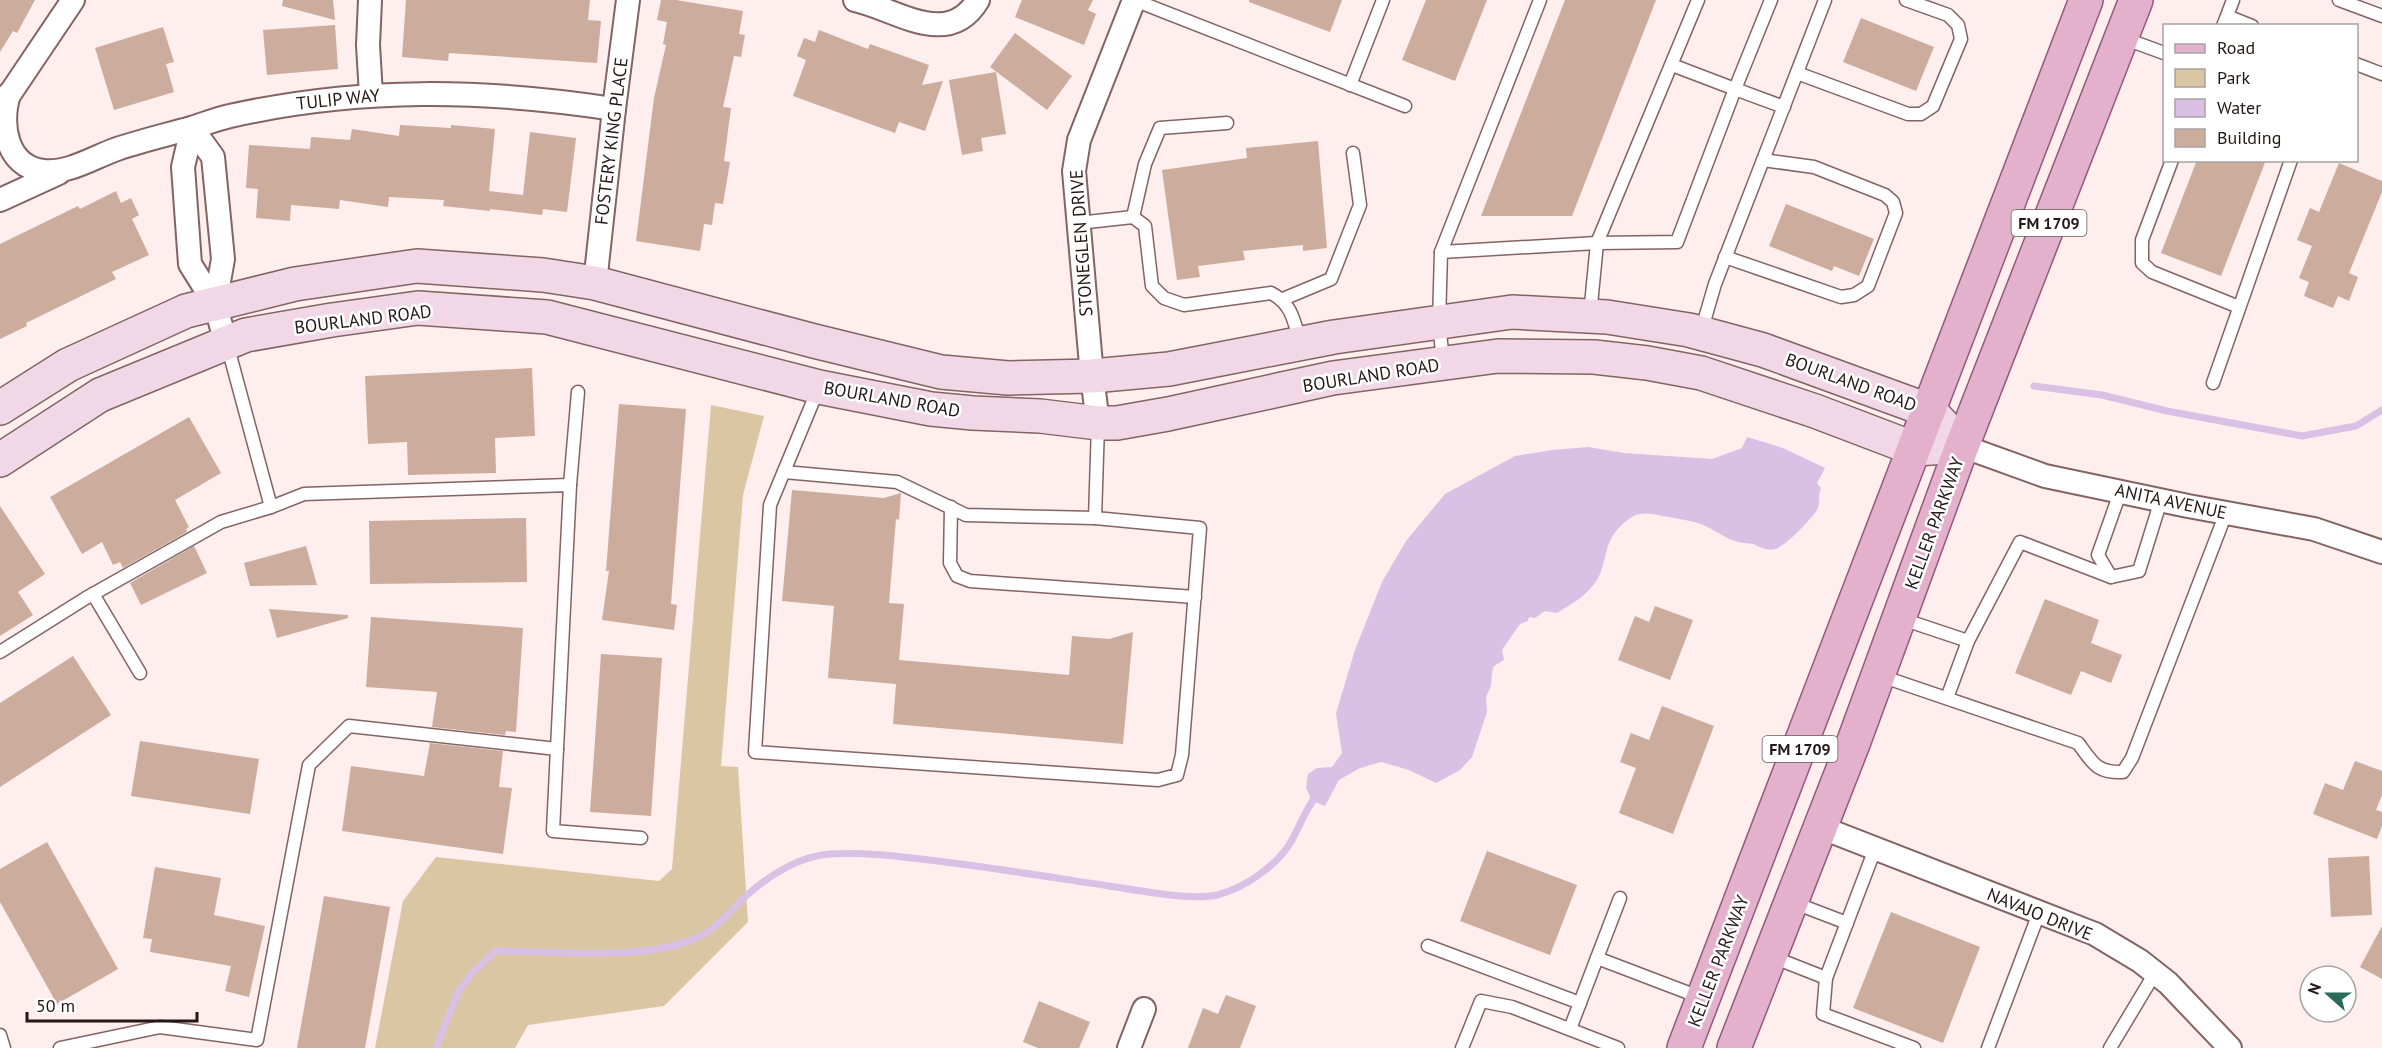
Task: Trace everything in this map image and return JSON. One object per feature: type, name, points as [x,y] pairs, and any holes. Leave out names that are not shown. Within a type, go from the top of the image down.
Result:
[{"type":"main road","name":"KELLER PARKWAY","points":[[1734,1048],[1878,675],[1962,446],[2136,0]]},
{"type":"main road","name":"KELLER PARKWAY","points":[[1684,1048],[1930,411],[2081,3]]},
{"type":"main road","name":"BOURLAND ROAD","points":[[0,408],[68,365],[186,311],[295,284],[417,266],[543,275],[596,283],[941,372],[1008,378],[1092,376],[1169,369],[1300,343],[1512,312],[1590,316],[1701,333],[1764,350],[1930,411],[1962,446]]},
{"type":"main road","name":"BOURLAND ROAD","points":[[0,460],[99,395],[226,343],[257,333],[418,308],[547,317],[819,387],[931,409],[1040,416],[1098,423],[1117,423],[1168,414],[1333,378],[1444,363],[1498,356],[1593,357],[1658,364],[1701,373],[1915,449],[1962,446]]},
{"type":"street","name":"TULIP WAY","points":[[74,0],[5,101],[2,109],[1,125],[4,141],[13,154],[26,165],[41,170],[57,171],[143,140],[192,128],[227,116],[275,106],[371,95],[414,92],[501,95],[614,110]]},
{"type":"street","points":[[370,0],[368,45],[371,95]]},
{"type":"street","name":"FOSTERY KING PLACE","points":[[596,283],[628,0]]},
{"type":"street","points":[[855,0],[926,24],[940,26],[960,19],[978,0]]},
{"type":"street","name":"STONEGLEN DRIVE","points":[[1098,423],[1074,187],[1075,156],[1134,0]]},
{"type":"street","points":[[192,128],[183,167],[190,264],[215,304],[226,343]]},
{"type":"street","points":[[192,128],[213,157],[223,259],[215,304]]},
{"type":"street","name":"TULIP WAY","points":[[0,200],[70,166]]},
{"type":"street","name":"ANITA AVENUE","points":[[1962,446],[2045,476],[2314,529],[2382,552]]},
{"type":"street","name":"NAVAJO DRIVE","points":[[1820,827],[2095,934],[2168,983],[2230,1048]]},
{"type":"street","points":[[1129,1048],[1144,1009]]},
{"type":"lane","points":[[1134,0],[1405,106]]},
{"type":"lane","points":[[1350,85],[1383,0]]},
{"type":"lane","points":[[1444,363],[1439,322],[1441,252],[1540,0]]},
{"type":"lane","points":[[1590,316],[1597,243],[1698,0]]},
{"type":"lane","points":[[1441,252],[1597,243],[1677,242],[1771,0]]},
{"type":"lane","points":[[1701,333],[1725,257],[1825,0]]},
{"type":"lane","points":[[1797,73],[1908,114],[1922,114],[1933,106],[1961,39],[1958,25],[1948,15],[1906,0]]},
{"type":"lane","points":[[2233,0],[2225,21],[2241,24]]},
{"type":"lane","points":[[2340,0],[2382,16]]},
{"type":"lane","points":[[2122,38],[2163,53]]},
{"type":"lane","points":[[1672,65],[1784,107]]},
{"type":"lane","points":[[2358,65],[2382,74]]},
{"type":"lane","points":[[1133,217],[1145,164],[1160,128],[1227,123]]},
{"type":"lane","points":[[1283,299],[1331,279],[1360,205],[1353,153]]},
{"type":"lane","points":[[1725,257],[1841,297],[1854,295],[1868,286],[1872,276],[1896,213],[1893,202],[1885,195],[1814,167],[1763,160]]},
{"type":"lane","points":[[2171,162],[2142,240],[2142,263],[2152,272],[2239,308]]},
{"type":"lane","points":[[2212,383],[2290,162]]},
{"type":"lane","points":[[1078,223],[1133,217],[1144,226],[1152,286],[1164,298],[1184,305],[1271,293],[1283,299],[1292,312],[1300,343]]},
{"type":"lane","points":[[226,343],[271,507]]},
{"type":"lane","points":[[784,472],[897,482],[966,515],[1095,518],[1200,528],[1182,755],[1177,775],[1158,780],[755,752],[770,505],[819,387]]},
{"type":"lane","points":[[578,392],[570,485],[553,831],[641,838]]},
{"type":"lane","points":[[1095,518],[1098,423]]},
{"type":"lane","points":[[0,652],[93,594],[221,522],[304,494],[570,485]]},
{"type":"lane","points":[[2111,577],[2098,555],[2121,490]]},
{"type":"lane","points":[[1947,698],[1968,641],[2019,542],[2111,577],[2139,571],[2161,500]]},
{"type":"lane","points":[[951,507],[950,563],[957,576],[970,581],[1195,597]]},
{"type":"lane","points":[[1878,675],[2078,743],[2098,769],[2123,772],[2132,758],[2226,513]]},
{"type":"lane","points":[[93,594],[140,673]]},
{"type":"lane","points":[[1899,618],[1968,641]]},
{"type":"lane","points":[[60,1048],[160,1027],[257,1040],[309,765],[349,726],[557,749]]},
{"type":"lane","points":[[1875,849],[1826,978],[1823,1014],[1914,1048]]},
{"type":"lane","points":[[1570,1029],[1620,898]]},
{"type":"lane","points":[[1791,902],[1847,923]]},
{"type":"lane","points":[[1990,1048],[2039,913]]},
{"type":"lane","points":[[1428,946],[1580,1003]]},
{"type":"lane","points":[[1770,956],[1826,978]]},
{"type":"lane","points":[[1597,958],[1703,998]]},
{"type":"lane","points":[[2110,1048],[2156,973]]},
{"type":"lane","points":[[1462,1048],[1481,1001],[1512,1007],[1618,1048]]},
{"type":"lane","points":[[0,1035],[4,1048]]},
{"type":"green space","points":[[711,405],[764,416],[743,495],[721,766],[738,767],[748,922],[664,1006],[528,1025],[515,1048],[375,1048],[403,901],[436,857],[659,881],[672,869]]},
{"type":"water","points":[[1747,437],[1783,448],[1825,468],[1817,483],[1821,488],[1817,510],[1791,539],[1780,547],[1769,549],[1730,539],[1694,522],[1648,514],[1632,517],[1613,535],[1601,571],[1590,589],[1557,613],[1545,611],[1535,618],[1529,617],[1528,621],[1520,624],[1502,650],[1504,660],[1494,666],[1492,672],[1491,686],[1486,697],[1487,712],[1472,757],[1460,770],[1436,783],[1409,770],[1381,762],[1360,768],[1339,780],[1325,806],[1312,801],[1306,788],[1308,774],[1317,768],[1332,767],[1342,753],[1336,713],[1355,650],[1382,582],[1406,541],[1445,494],[1515,456],[1588,447],[1624,453],[1712,459],[1742,448]]},
{"type":"building","points":[[0,0],[35,0],[17,33],[13,31],[0,52]]},
{"type":"building","points":[[283,0],[333,0],[335,20],[282,6]]},
{"type":"building","points":[[406,0],[590,0],[588,20],[601,21],[597,63],[449,53],[448,61],[402,57]]},
{"type":"building","points":[[661,0],[676,0],[743,11],[739,34],[745,35],[741,57],[734,56],[723,107],[731,108],[724,161],[730,162],[723,204],[715,203],[712,225],[704,224],[700,251],[636,241],[654,98],[666,45],[663,44],[667,22],[657,20]]},
{"type":"building","points":[[1022,0],[1093,0],[1088,10],[1096,14],[1084,45],[1015,17]]},
{"type":"building","points":[[1249,0],[1342,0],[1330,32],[1249,2]]},
{"type":"building","points":[[1426,0],[1487,0],[1455,81],[1402,60]]},
{"type":"building","points":[[1565,0],[1656,0],[1572,216],[1481,216]]},
{"type":"building","points":[[1861,18],[1934,47],[1916,91],[1843,62]]},
{"type":"building","points":[[335,25],[338,69],[267,75],[263,30]]},
{"type":"building","points":[[163,27],[174,62],[166,64],[174,92],[114,110],[95,48]]},
{"type":"building","points":[[819,30],[868,49],[870,44],[929,65],[922,85],[943,81],[925,131],[899,122],[895,133],[793,96],[806,60],[797,56],[804,38],[815,42]]},
{"type":"building","points":[[1015,33],[1072,76],[1047,110],[990,67]]},
{"type":"building","points":[[996,72],[1006,134],[981,138],[983,151],[962,155],[949,80]]},
{"type":"building","points":[[400,125],[451,128],[451,125],[495,129],[489,191],[523,195],[530,132],[576,138],[567,212],[543,209],[542,215],[490,209],[490,211],[443,206],[444,200],[389,197],[388,207],[340,200],[339,209],[291,205],[290,221],[256,218],[258,189],[246,188],[249,145],[310,149],[311,137],[350,140],[352,129],[399,136]]},
{"type":"building","points":[[1318,141],[1327,248],[1303,251],[1303,245],[1243,251],[1245,260],[1198,266],[1200,277],[1177,280],[1162,170],[1247,158],[1246,148]]},
{"type":"building","points":[[2196,162],[2265,162],[2221,276],[2161,253]]},
{"type":"building","points":[[2339,163],[2382,181],[2382,192],[2349,273],[2358,277],[2349,301],[2338,296],[2333,308],[2304,296],[2309,282],[2299,278],[2312,246],[2297,240],[2310,208],[2319,212]]},
{"type":"building","points":[[116,191],[121,203],[131,198],[139,215],[132,219],[149,255],[112,272],[116,279],[26,323],[27,326],[0,339],[0,244],[78,206],[80,209]]},
{"type":"building","points":[[1786,204],[1874,239],[1859,276],[1834,266],[1832,271],[1769,246]]},
{"type":"building","points":[[532,368],[535,436],[495,438],[496,473],[408,475],[407,442],[368,444],[365,376]]},
{"type":"building","points":[[619,404],[686,409],[671,604],[677,605],[674,630],[602,620],[609,571],[606,571]]},
{"type":"building","points":[[189,417],[221,473],[175,500],[189,527],[186,529],[187,532],[123,568],[120,562],[113,565],[102,542],[82,554],[50,497]]},
{"type":"building","points":[[792,490],[884,498],[901,493],[899,520],[896,519],[889,603],[904,604],[899,660],[1069,675],[1072,636],[1109,639],[1133,632],[1123,744],[893,724],[896,684],[828,678],[834,606],[782,601]]},
{"type":"building","points":[[0,506],[45,574],[18,592],[33,615],[0,636]]},
{"type":"building","points":[[526,518],[527,582],[370,584],[369,521]]},
{"type":"building","points":[[194,546],[207,573],[141,605],[130,583]]},
{"type":"building","points":[[306,546],[317,585],[250,586],[244,563]]},
{"type":"building","points":[[2045,599],[2099,620],[2091,643],[2122,655],[2111,683],[2081,671],[2071,695],[2015,673]]},
{"type":"building","points":[[1655,606],[1693,620],[1670,680],[1618,660],[1635,616],[1649,622]]},
{"type":"building","points":[[269,609],[348,615],[348,618],[277,638]]},
{"type":"building","points":[[371,617],[523,628],[516,732],[506,731],[505,735],[432,727],[437,692],[366,687]]},
{"type":"building","points":[[601,654],[662,658],[651,816],[590,812]]},
{"type":"building","points":[[73,656],[111,715],[0,787],[0,703]]},
{"type":"building","points":[[1662,706],[1714,726],[1673,834],[1619,813],[1636,768],[1620,762],[1631,733],[1649,740]]},
{"type":"building","points":[[140,741],[259,759],[250,814],[131,796]]},
{"type":"building","points":[[430,743],[503,751],[499,787],[512,788],[503,854],[342,831],[351,766],[424,776]]},
{"type":"building","points":[[2355,761],[2382,771],[2382,795],[2376,810],[2382,812],[2382,826],[2377,839],[2313,814],[2325,783],[2343,790]]},
{"type":"building","points":[[47,842],[118,969],[57,1004],[0,902],[0,869]]},
{"type":"building","points":[[1487,851],[1577,885],[1550,955],[1460,921]]},
{"type":"building","points":[[2369,856],[2372,915],[2331,917],[2328,858]]},
{"type":"building","points":[[155,867],[221,878],[214,915],[265,926],[249,997],[225,991],[231,966],[150,952],[152,939],[143,938]]},
{"type":"building","points":[[324,896],[390,907],[365,1048],[297,1048]]},
{"type":"building","points":[[1891,912],[1980,947],[1943,1043],[1853,1008]]},
{"type":"building","points":[[2382,926],[2382,979],[2360,967]]},
{"type":"building","points":[[1226,995],[1256,1006],[1240,1048],[1188,1048],[1203,1008],[1218,1014]]},
{"type":"building","points":[[1039,1001],[1090,1022],[1079,1048],[1038,1048],[1023,1042]]},
{"type":"waterway","points":[[2034,386],[2102,395],[2167,411],[2302,436],[2356,426],[2382,410]]},
{"type":"waterway","points":[[436,1048],[458,992],[472,973],[496,951],[600,953],[653,950],[677,945],[705,934],[764,881],[785,868],[807,859],[830,854],[892,856],[1164,894],[1193,897],[1217,895],[1239,887],[1270,867],[1292,840],[1316,796]]}]
